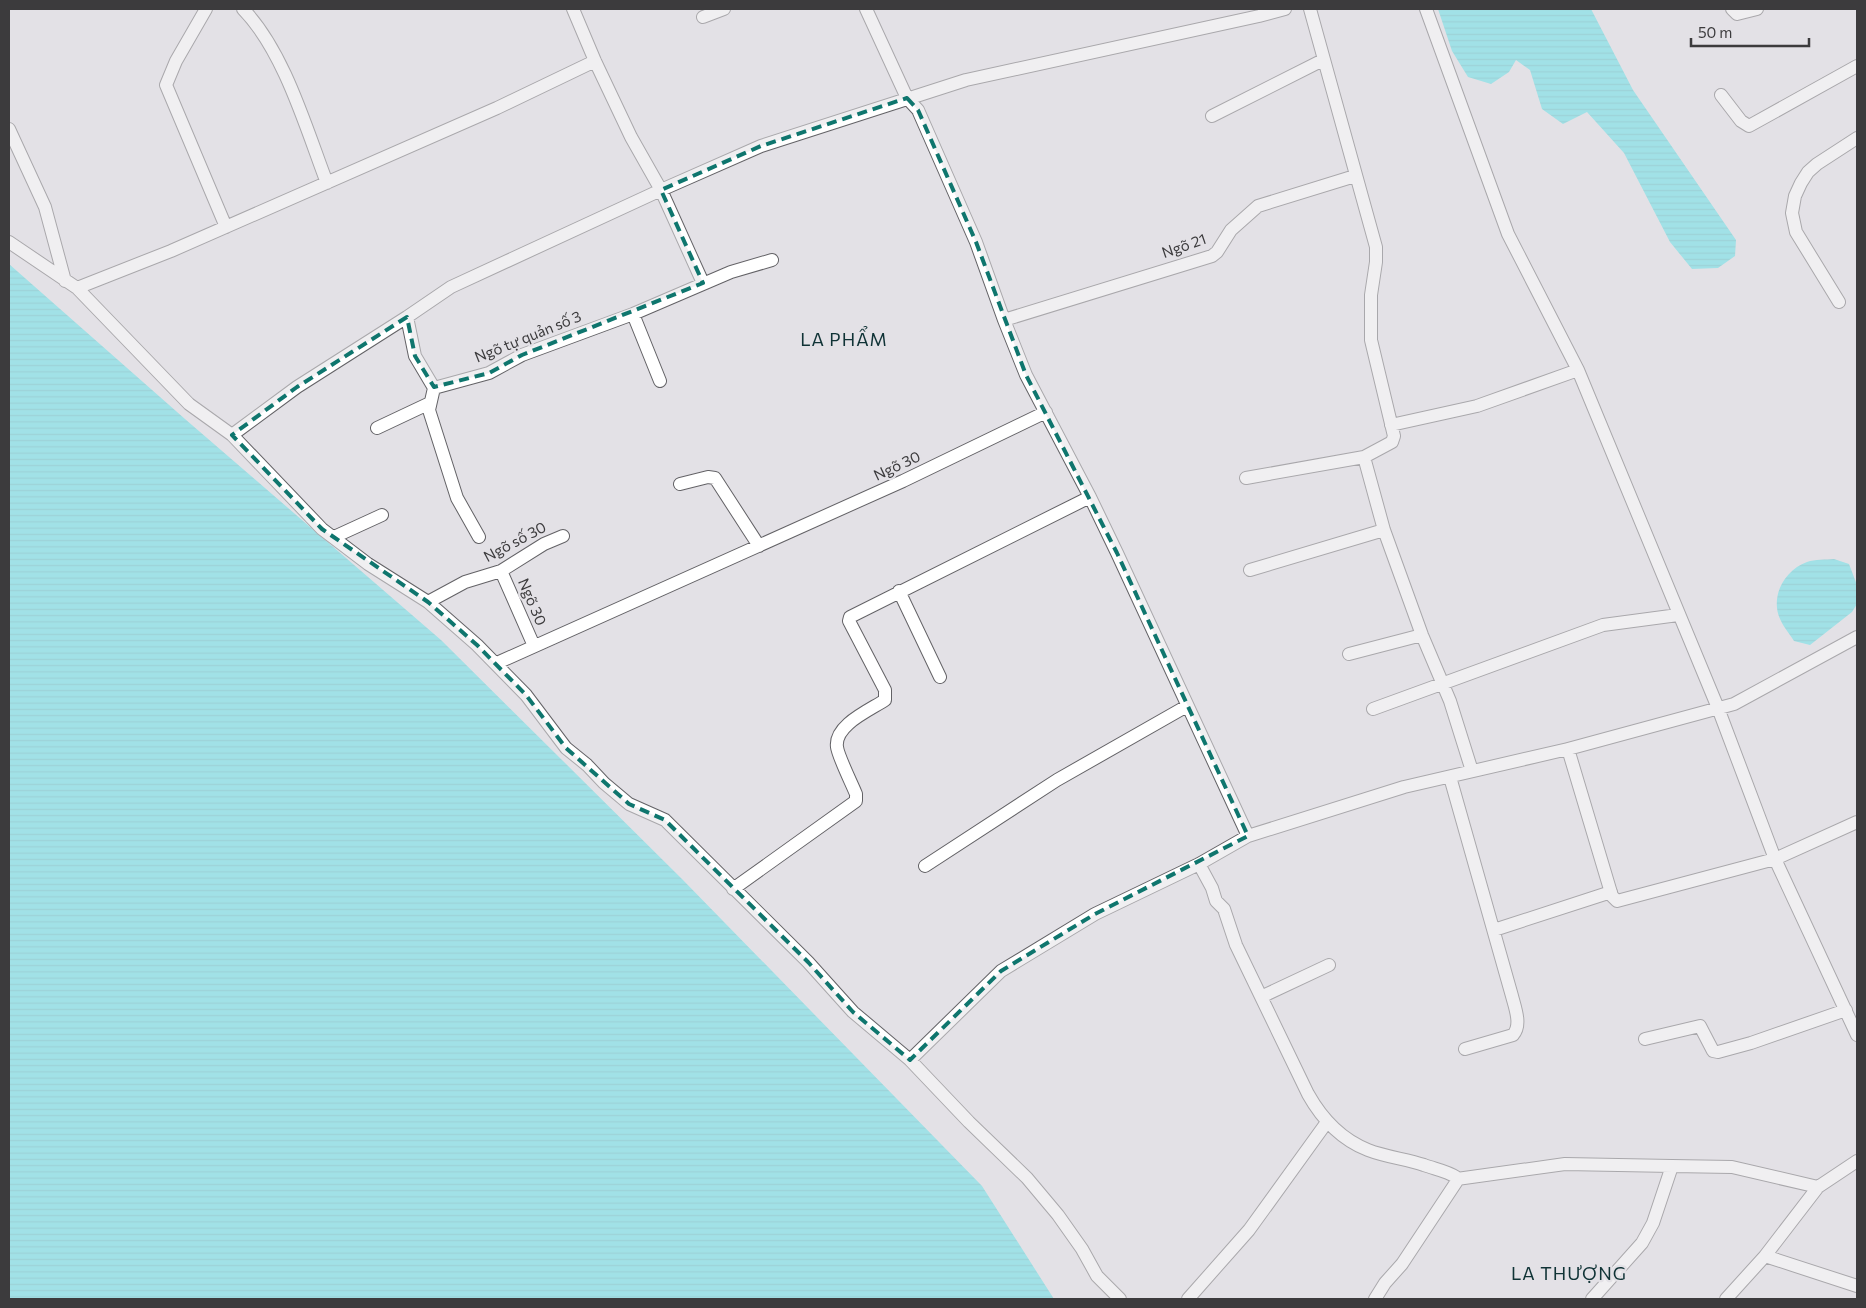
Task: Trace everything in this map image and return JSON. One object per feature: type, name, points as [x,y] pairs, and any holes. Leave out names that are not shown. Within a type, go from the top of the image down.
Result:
[{"type":"street","points":[[206,9],[176,61],[166,85],[226,227]]},
{"type":"street","points":[[243,9],[267,41],[290,87],[327,183]]},
{"type":"street","points":[[573,9],[631,137],[661,190],[703,283]]},
{"type":"street","points":[[703,17],[724,9]]},
{"type":"street","points":[[866,9],[907,98],[918,110],[976,242],[1026,375],[1090,497],[1248,836]]},
{"type":"street","points":[[232,435],[297,387],[451,287],[761,146],[966,80],[1247,14],[1285,9]]},
{"type":"street","points":[[1246,478],[1364,457],[1392,442],[1394,436],[1371,340],[1371,295],[1376,262],[1376,247],[1310,9]]},
{"type":"street","points":[[1426,9],[1508,234],[1578,370],[1678,616],[1718,708],[1775,859],[1857,1035]]},
{"type":"street","points":[[1732,9],[1737,14],[1757,9]]},
{"type":"street","points":[[1212,116],[1323,60]]},
{"type":"street","points":[[77,288],[327,183],[497,108],[595,61]]},
{"type":"street","points":[[1721,95],[1741,121],[1749,126],[1857,66]]},
{"type":"street","points":[[9,129],[45,206],[65,281]]},
{"type":"street","points":[[1839,302],[1796,232],[1792,213],[1795,196],[1808,172],[1857,138]]},
{"type":"street","name":"Ngõ 21","points":[[1004,320],[1212,256],[1217,252],[1231,230],[1258,206],[1355,176]]},
{"type":"street","points":[[9,242],[77,288],[189,404],[232,435],[322,529],[368,564],[428,602],[497,663],[526,695],[566,748],[629,804],[665,820],[808,962],[853,1012],[910,1060],[1027,1178],[1058,1215],[1082,1249],[1097,1276],[1120,1299]]},
{"type":"street","name":"Ngõ tự quản số 3","points":[[434,388],[489,373],[522,355],[633,314],[703,283],[751,265],[772,260]]},
{"type":"street","points":[[633,314],[660,381]]},
{"type":"street","points":[[407,317],[415,356],[434,388],[429,410],[457,498],[479,538]]},
{"type":"street","points":[[1391,425],[1477,406],[1578,370]]},
{"type":"street","points":[[377,428],[430,403]]},
{"type":"street","name":"Ngõ 30","points":[[497,663],[966,452],[1046,412]]},
{"type":"street","points":[[1364,457],[1384,530],[1422,634],[1450,701],[1472,771]]},
{"type":"street","points":[[680,484],[708,476],[715,478],[759,546]]},
{"type":"street","points":[[733,889],[856,801],[856,794],[836,747],[838,735],[846,725],[885,700],[886,694],[849,618],[1090,497]]},
{"type":"street","points":[[334,537],[382,516]]},
{"type":"street","points":[[1250,570],[1384,530]]},
{"type":"street","name":"Ngõ số 30","points":[[428,602],[465,582],[501,572],[544,544],[563,536]]},
{"type":"street","name":"Ngõ 30","points":[[501,572],[534,646]]},
{"type":"street","points":[[899,592],[940,676]]},
{"type":"street","points":[[1373,709],[1603,624],[1678,616]]},
{"type":"street","points":[[1349,654],[1422,634]]},
{"type":"street","points":[[910,1060],[1001,971],[1095,914],[1199,864],[1248,836],[1404,787],[1568,749],[1734,704],[1857,637]]},
{"type":"street","points":[[924,866],[1057,780],[1187,706]]},
{"type":"street","points":[[1568,749],[1612,896],[1617,901],[1775,859],[1857,822]]},
{"type":"street","points":[[1450,776],[1518,1022],[1517,1030],[1513,1035],[1465,1049]]},
{"type":"street","points":[[1199,864],[1212,888],[1216,901],[1224,909],[1236,945],[1263,996],[1318,1112],[1348,1139],[1368,1150],[1421,1164],[1455,1176],[1457,1179]]},
{"type":"street","points":[[1494,930],[1611,892]]},
{"type":"street","points":[[1263,996],[1329,965]]},
{"type":"street","points":[[1645,1039],[1700,1026],[1713,1051],[1718,1052],[1751,1043],[1846,1010]]},
{"type":"street","points":[[1188,1299],[1249,1230],[1327,1122]]},
{"type":"street","points":[[1726,1299],[1766,1256],[1818,1187],[1857,1161]]},
{"type":"street","points":[[1375,1299],[1385,1283],[1402,1264],[1457,1179],[1565,1164],[1732,1167],[1818,1187]]},
{"type":"street","points":[[1592,1299],[1642,1243],[1653,1223],[1672,1166]]},
{"type":"street","points":[[1766,1256],[1857,1286]]},
{"type":"highlighted area","points":[[907,98],[918,110],[976,242],[1026,375],[1117,553],[1248,836],[1095,914],[1001,971],[910,1060],[853,1012],[808,962],[665,820],[629,804],[566,748],[526,695],[477,645],[428,602],[322,529],[232,435],[297,387],[407,317],[415,356],[434,387],[489,373],[522,355],[703,283],[661,190],[761,146]]},
{"type":"water","points":[[1438,9],[1591,9],[1633,90],[1736,240],[1735,256],[1718,268],[1692,269],[1670,242],[1624,153],[1587,112],[1563,124],[1542,109],[1530,70],[1516,60],[1509,72],[1491,84],[1468,77],[1452,51]]},
{"type":"water","points":[[9,264],[441,640],[682,879],[982,1186],[1054,1299],[9,1299]]},
{"type":"water","points":[[1834,559],[1849,564],[1857,585],[1857,604],[1852,612],[1810,645],[1794,641],[1782,624],[1778,612],[1778,594],[1781,586],[1792,571],[1799,566],[1810,561]]},
{"type":"district","name":"LA PHẨM","points":[[844,340]]},
{"type":"district","name":"LA THƯỢNG","points":[[1569,1274]]}]
